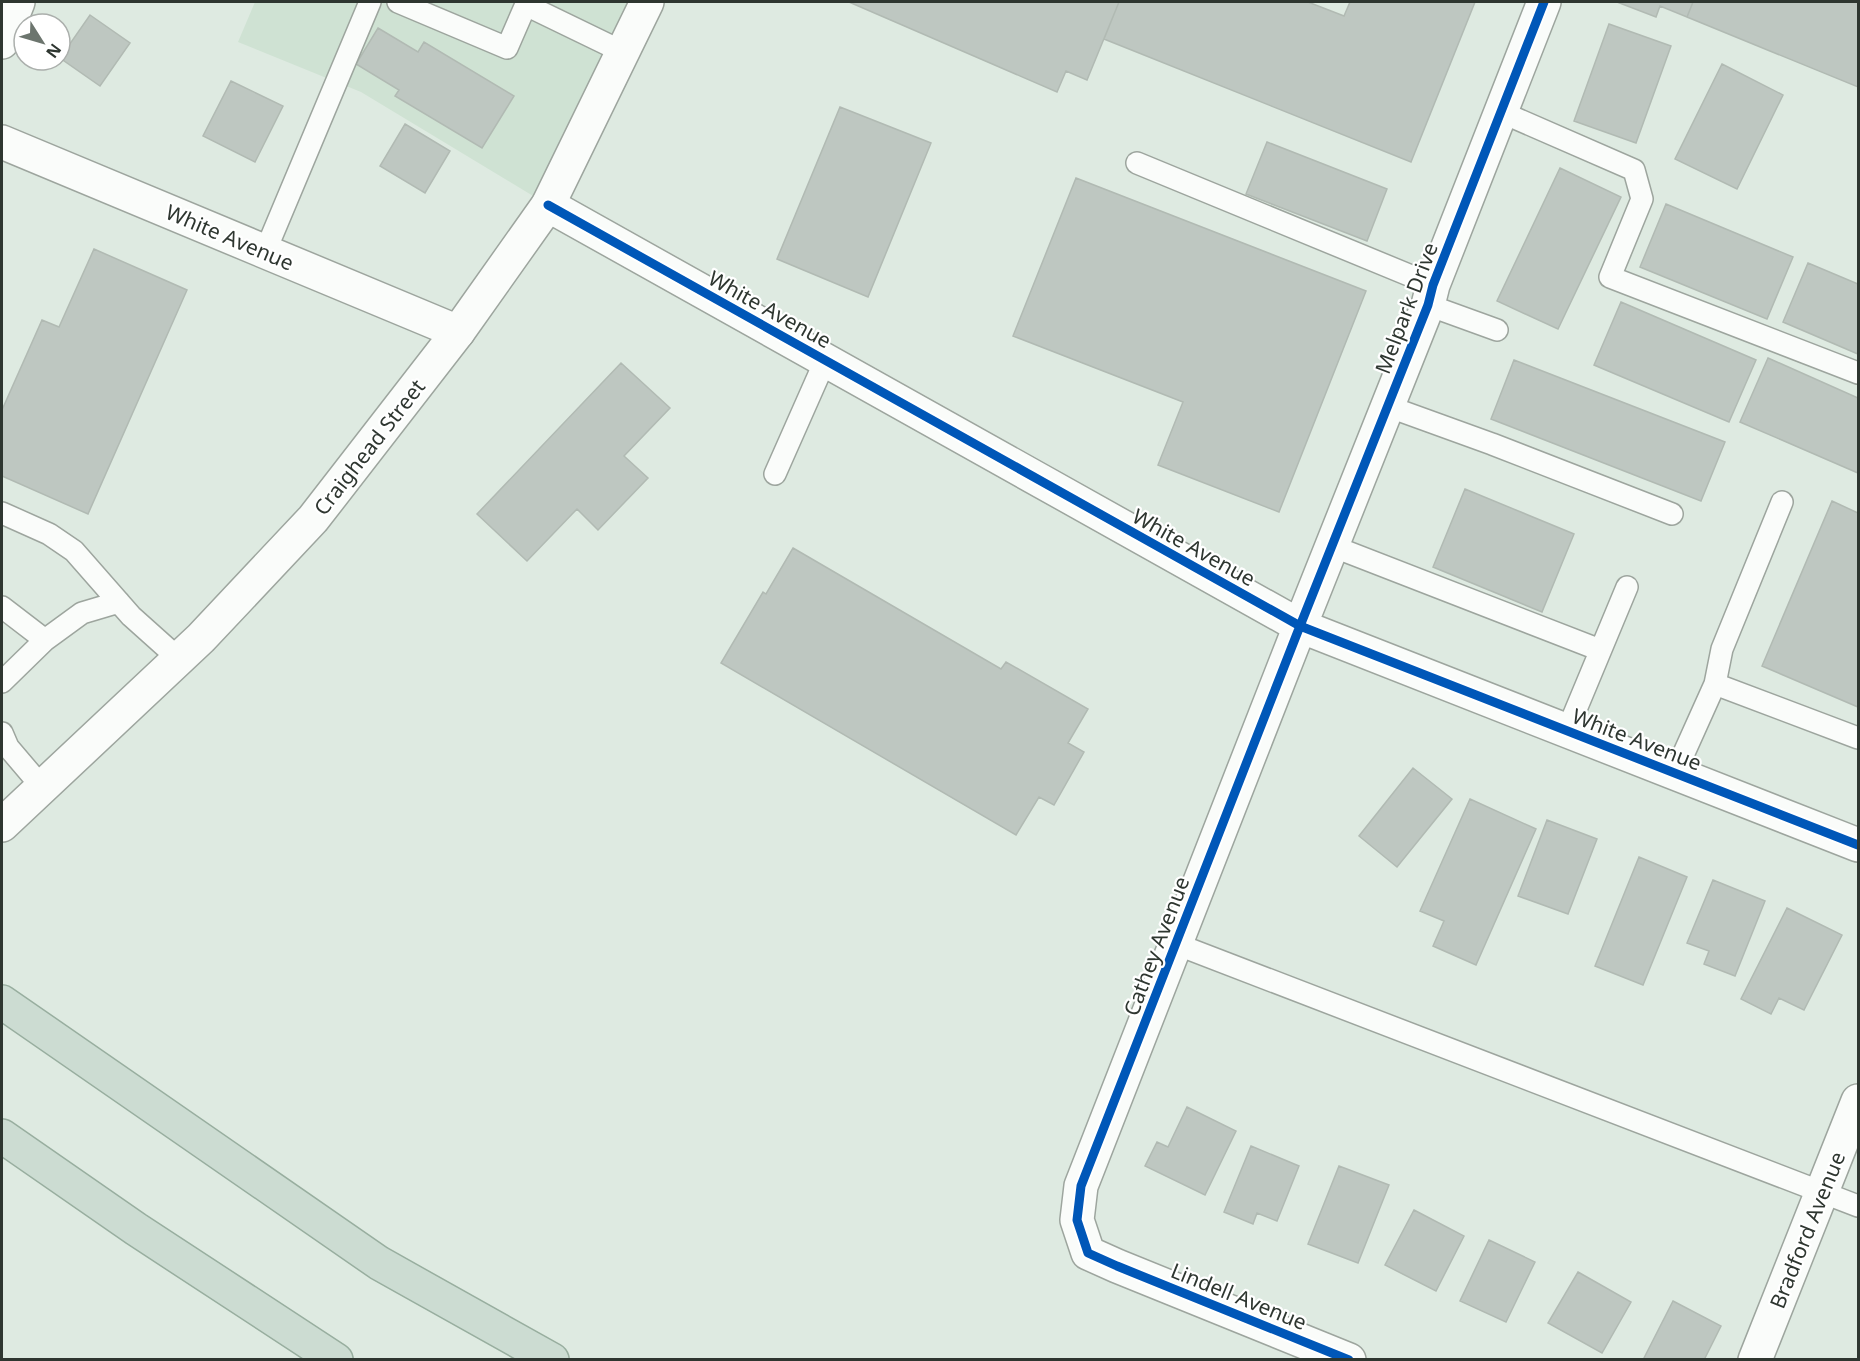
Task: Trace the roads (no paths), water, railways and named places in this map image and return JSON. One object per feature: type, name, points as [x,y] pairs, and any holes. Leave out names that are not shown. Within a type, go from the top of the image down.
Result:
[{"type":"highway","points":[[2,1002],[379,1263],[552,1359]]},
{"type":"highway","points":[[2,1136],[136,1229],[336,1359]]},
{"type":"street","points":[[2,42],[18,2]]},
{"type":"street","name":"Craighead Street","points":[[2,825],[208,631],[313,519],[458,332],[548,205],[647,2]]},
{"type":"street","name":"Melpark Drive","points":[[1300,626],[1544,2]]},
{"type":"street","name":"White Avenue","points":[[2,142],[458,332]]},
{"type":"street","name":"White Avenue","points":[[548,205],[1300,626],[1858,845]]},
{"type":"street","name":"Cathey Avenue","points":[[1117,1266],[1088,1252],[1077,1220],[1081,1186],[1300,626]]},
{"type":"street","name":"Bradford Avenue","points":[[1755,1359],[1858,1101]]},
{"type":"street","name":"Lindell Avenue","points":[[1117,1266],[1349,1359]]},
{"type":"lane","points":[[265,252],[370,2]]},
{"type":"lane","points":[[398,2],[507,48],[526,3],[623,52]]},
{"type":"lane","points":[[1501,112],[1634,170],[1642,199],[1610,277],[1858,373]]},
{"type":"lane","points":[[1137,164],[1431,295],[1497,330]]},
{"type":"lane","points":[[775,474],[825,361]]},
{"type":"lane","points":[[1387,406],[1672,514]]},
{"type":"lane","points":[[1675,773],[1715,684],[1722,649],[1782,502]]},
{"type":"lane","points":[[2,513],[49,534],[74,551],[131,616],[179,658]]},
{"type":"lane","points":[[1332,546],[1600,650]]},
{"type":"lane","points":[[1567,731],[1626,587]]},
{"type":"lane","points":[[2,682],[45,640],[82,613],[119,602]]},
{"type":"lane","points":[[2,607],[45,640]]},
{"type":"lane","points":[[1715,684],[1858,738]]},
{"type":"lane","points":[[2,733],[8,747],[42,787]]},
{"type":"lane","points":[[1176,944],[1858,1206]]}]
